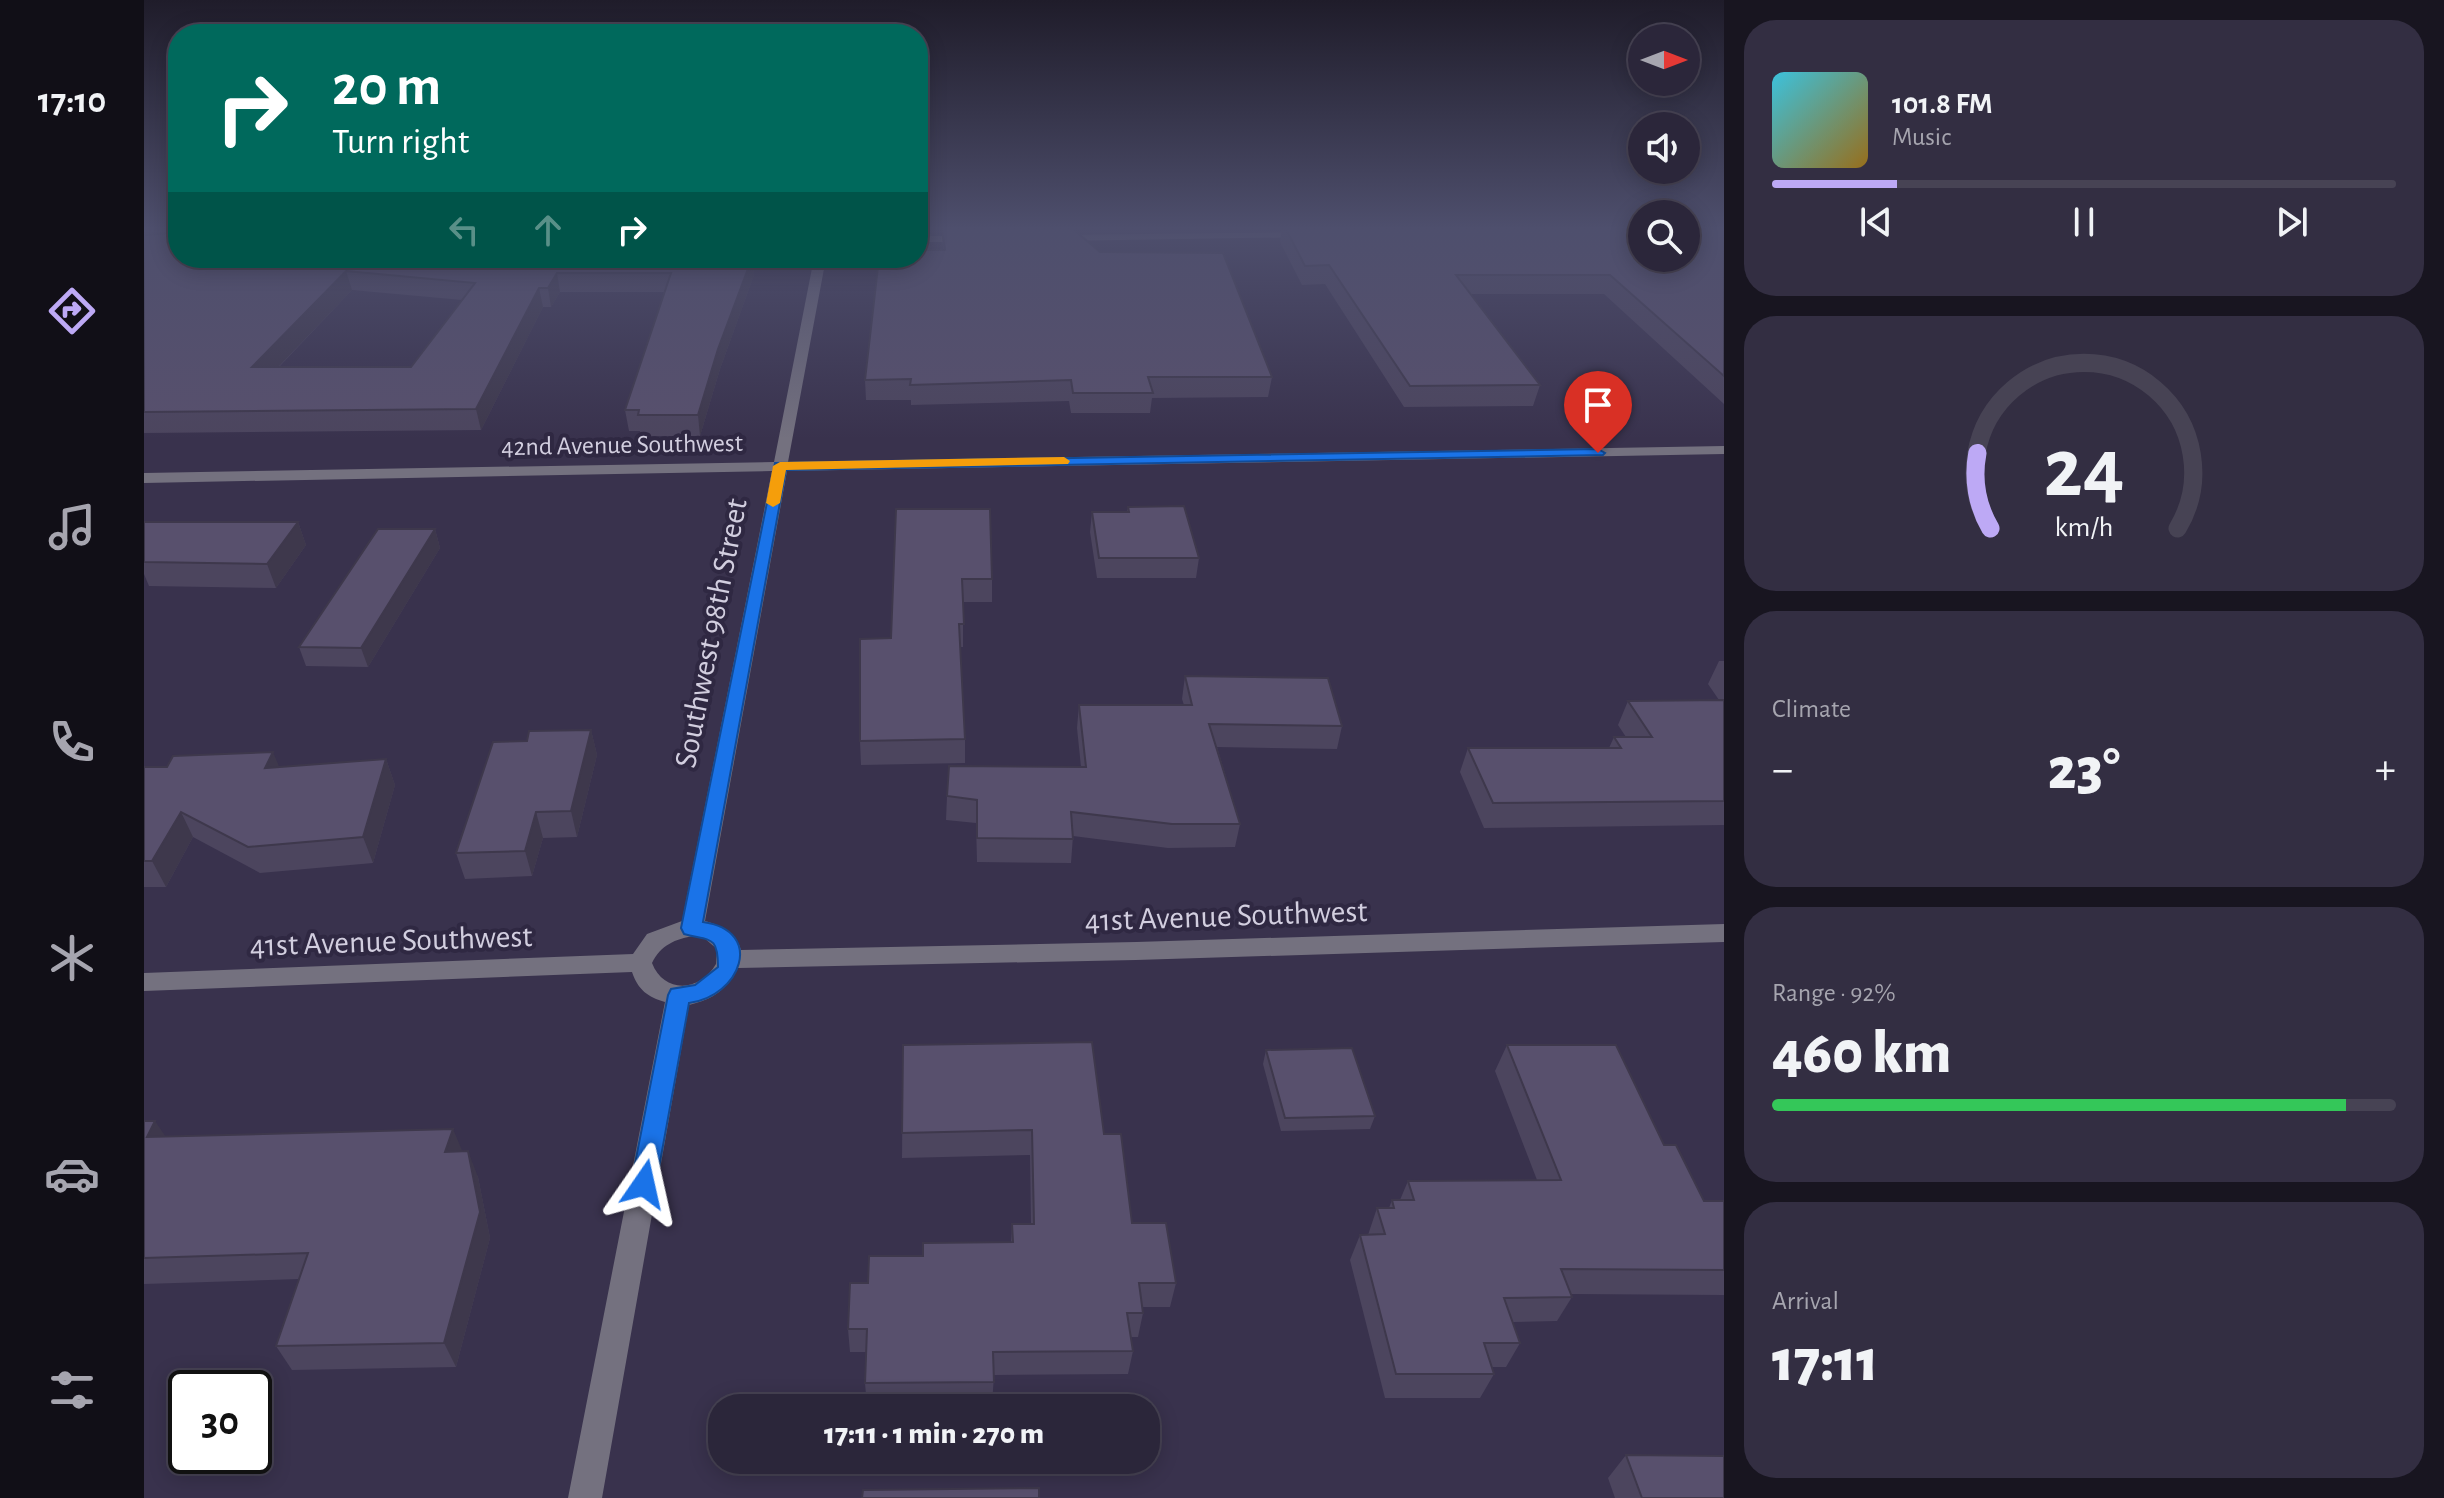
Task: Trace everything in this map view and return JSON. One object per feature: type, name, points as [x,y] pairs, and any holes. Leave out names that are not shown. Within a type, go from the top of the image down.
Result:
[{"type":"street","name":"Southwest 98th Street","points":[[692,928],[812,299]]},
{"type":"street","name":"42nd Avenue Southwest","points":[[144,478],[1724,450]]},
{"type":"street","points":[[692,928],[711,931],[722,937],[729,946],[730,959],[722,978],[712,986],[699,993],[679,995],[658,992],[647,985],[640,963],[654,940],[666,932],[692,928]]},
{"type":"street","name":"41st Avenue Southwest","points":[[730,959],[1136,951],[1724,933]]},
{"type":"street","name":"41st Avenue Southwest","points":[[144,982],[640,963]]},
{"type":"street","points":[[585,1498],[679,995]]},
{"type":"building","points":[[144,299],[319,299],[252,367],[411,367],[463,299],[533,299],[476,409],[144,412]]},
{"type":"building","points":[[662,299],[737,299],[698,415],[638,415],[639,410],[625,410]]},
{"type":"building","points":[[874,299],[1241,299],[1272,377],[1148,377],[1153,393],[1073,393],[1071,380],[910,385],[911,379],[865,380]]},
{"type":"building","points":[[1352,299],[1474,299],[1540,385],[1410,386]]},
{"type":"building","points":[[1637,299],[1724,299],[1724,376]]},
{"type":"building","points":[[1184,506],[1199,558],[1099,558],[1092,512],[1129,512],[1128,507]]},
{"type":"building","points":[[896,509],[990,509],[992,579],[962,579],[964,624],[959,624],[965,739],[860,741],[860,639],[891,638]]},
{"type":"building","points":[[144,522],[298,522],[267,564],[144,562]]},
{"type":"building","points":[[378,529],[435,529],[361,648],[299,647]]},
{"type":"building","points":[[1185,676],[1328,678],[1342,726],[1209,724],[1240,824],[1172,824],[1071,812],[1073,839],[977,838],[977,800],[947,796],[949,766],[1086,767],[1079,705],[1192,705]]},
{"type":"building","points":[[1724,700],[1724,801],[1493,803],[1468,748],[1621,748],[1614,737],[1652,737],[1628,701]]},
{"type":"building","points":[[591,730],[571,811],[536,812],[525,851],[456,853],[493,742],[527,741],[529,731]]},
{"type":"building","points":[[273,752],[265,768],[386,759],[363,837],[248,847],[181,812],[152,861],[144,861],[144,767],[167,767],[173,756]]},
{"type":"building","points":[[1092,1042],[1104,1134],[1121,1134],[1132,1223],[1166,1223],[1176,1283],[1139,1283],[1143,1313],[1127,1313],[1133,1351],[993,1352],[994,1382],[865,1383],[867,1329],[848,1329],[850,1283],[868,1283],[869,1256],[923,1256],[923,1243],[1013,1242],[1012,1224],[1034,1224],[1032,1130],[902,1133],[903,1045]]},
{"type":"building","points":[[1507,1045],[1616,1045],[1664,1145],[1676,1145],[1704,1201],[1724,1201],[1724,1270],[1561,1269],[1572,1297],[1504,1298],[1520,1343],[1484,1343],[1494,1374],[1396,1374],[1360,1235],[1385,1234],[1377,1208],[1394,1208],[1392,1200],[1414,1200],[1408,1181],[1561,1180]]},
{"type":"building","points":[[1352,1048],[1375,1116],[1285,1118],[1266,1050]]},
{"type":"building","points":[[144,1121],[155,1121],[147,1137],[453,1129],[445,1152],[468,1151],[480,1212],[444,1343],[276,1346],[308,1253],[144,1258]]},
{"type":"building","points":[[1626,1455],[1724,1456],[1724,1498],[1642,1498]]},
{"type":"building","points":[[1039,1488],[1039,1498],[862,1498],[863,1490]]},
{"type":"slow traffic","points":[[773,503],[780,466],[1064,461]]},
{"type":"route","points":[[644,1184],[679,995],[699,993],[712,986],[729,967],[729,946],[722,937],[711,931],[692,928],[780,466],[1598,453]]}]
